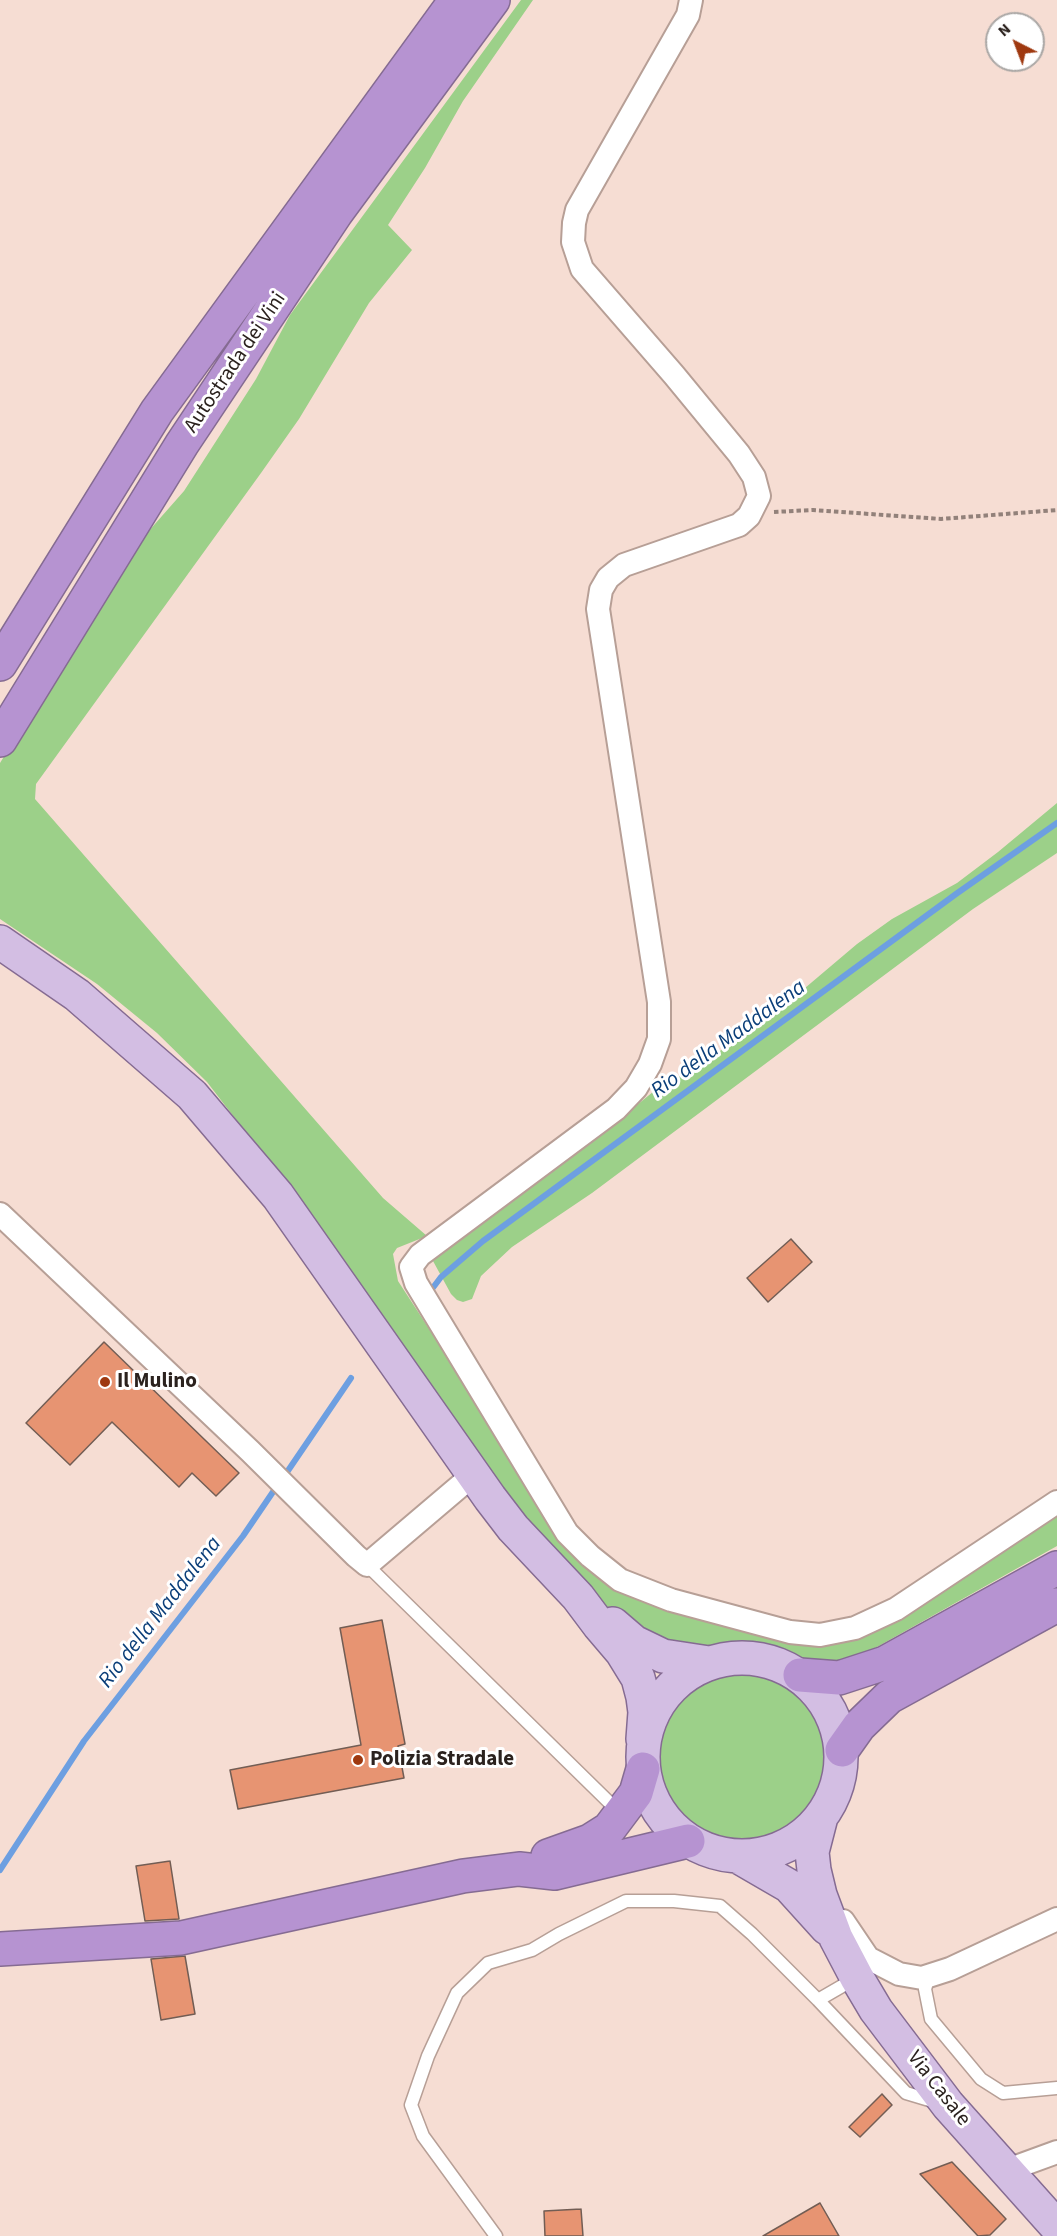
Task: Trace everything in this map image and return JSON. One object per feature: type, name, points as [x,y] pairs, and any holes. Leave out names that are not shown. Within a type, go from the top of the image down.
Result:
[{"type":"highway","name":"Autostrada dei Vini","points":[[0,740],[182,444],[322,207],[456,0]]},
{"type":"highway","name":"Autostrada dei Vini","points":[[0,664],[157,411],[493,0]]},
{"type":"highway","points":[[800,1675],[839,1678],[885,1663],[1057,1569]]},
{"type":"highway","points":[[842,1750],[859,1726],[889,1696],[1057,1605]]},
{"type":"highway","points":[[519,1869],[590,1841],[609,1829],[636,1793],[643,1754]]},
{"type":"highway","points":[[0,1949],[180,1938],[464,1876],[519,1869],[555,1873],[688,1841]]},
{"type":"main road","points":[[0,942],[77,995],[192,1095],[278,1196],[473,1475],[513,1528],[578,1597],[622,1652],[638,1678],[645,1712],[643,1754],[648,1790],[657,1810],[671,1827],[688,1841],[704,1849],[721,1855],[739,1857],[770,1852],[799,1839],[821,1817],[835,1792],[842,1764],[842,1750],[840,1737],[828,1706],[809,1682],[800,1675],[767,1660],[743,1657],[709,1662],[663,1656],[634,1642],[578,1597]]},
{"type":"main road","points":[[643,1754],[656,1706],[674,1684],[696,1668],[709,1662]]},
{"type":"main road","name":"Via Casale","points":[[821,1817],[812,1852],[814,1870],[820,1895],[836,1938],[857,1978],[876,2010],[948,2105],[1057,2227]]},
{"type":"main road","name":"Via Casale","points":[[739,1857],[789,1886],[836,1938]]},
{"type":"street","points":[[691,0],[688,15],[577,210],[573,242],[582,269],[739,454],[754,477],[759,496],[749,516],[739,525],[624,565],[608,578],[601,590],[598,609],[659,1002],[659,1039],[650,1064],[636,1088],[616,1109],[420,1255],[411,1267],[417,1283],[567,1533],[590,1556],[621,1580],[671,1600],[790,1632],[820,1635],[855,1628],[896,1609],[1057,1502]]},
{"type":"street","points":[[0,1214],[367,1565],[473,1475]]},
{"type":"street","points":[[814,1870],[855,1942],[868,1958],[898,1974],[922,1978],[950,1969],[1057,1919]]},
{"type":"street","points":[[1005,2171],[1057,2152]]},
{"type":"lane","points":[[367,1565],[621,1815]]},
{"type":"lane","points":[[495,2236],[423,2136],[411,2105],[428,2056],[457,1993],[488,1963],[532,1950],[626,1901],[704,1903],[720,1906],[752,1934],[818,2000],[906,2093],[948,2105]]},
{"type":"lane","points":[[929,1976],[925,1989],[931,2019],[981,2079],[1003,2092],[1057,2088]]},
{"type":"lane","points":[[818,2000],[857,1978]]},
{"type":"path","points":[[749,516],[813,510],[941,519],[1057,510]]},
{"type":"green space","points":[[521,0],[533,0],[463,101],[425,168],[388,225],[412,250],[369,303],[299,419],[261,473],[36,784],[35,799],[383,1198],[427,1236],[397,1248],[393,1254],[398,1281],[558,1527],[591,1566],[834,1639],[1057,1511],[1057,1546],[859,1657],[833,1665],[818,1665],[773,1648],[753,1644],[733,1644],[688,1651],[622,1624],[505,1493],[321,1230],[207,1082],[157,1033],[97,984],[0,919],[0,763],[125,558],[184,491],[256,379],[290,315]]},
{"type":"green space","points":[[1057,803],[1057,853],[973,909],[592,1193],[512,1247],[481,1276],[472,1299],[463,1302],[451,1294],[433,1261],[456,1238],[594,1140],[659,1087],[694,1069],[779,1010],[857,944],[892,919],[957,883]]},
{"type":"green space","points":[[741,1672],[774,1678],[801,1697],[820,1724],[826,1757],[820,1790],[801,1817],[774,1836],[741,1842],[708,1836],[681,1817],[662,1790],[656,1757],[662,1724],[681,1697],[708,1678]]},
{"type":"building","points":[[791,1239],[812,1262],[768,1302],[747,1278]]},
{"type":"building","name":"Il Mulino","points":[[104,1342],[239,1473],[216,1496],[192,1473],[179,1487],[112,1422],[70,1465],[26,1423]]},
{"type":"building","points":[[382,1620],[405,1744],[398,1746],[404,1778],[238,1809],[230,1770],[361,1745],[340,1628]]},
{"type":"building","points":[[170,1861],[179,1919],[145,1921],[136,1866]]},
{"type":"building","points":[[185,1956],[195,2014],[161,2020],[151,1959]]},
{"type":"building","points":[[882,2094],[892,2105],[860,2137],[849,2127]]},
{"type":"building","points":[[952,2162],[1006,2219],[990,2235],[978,2236],[920,2174]]},
{"type":"building","points":[[820,2203],[839,2236],[763,2236]]},
{"type":"building","points":[[581,2209],[583,2236],[545,2236],[544,2211]]},
{"type":"waterway","name":"Rio della Maddalena","points":[[429,1293],[441,1277],[483,1241],[956,894],[1057,823]]},
{"type":"waterway","name":"Rio della Maddalena","points":[[283,1478],[351,1378]]},
{"type":"waterway","name":"Rio della Maddalena","points":[[0,1870],[84,1741],[243,1536],[277,1486]]},
{"type":"place","name":"Il Mulino","points":[[105,1382]]},
{"type":"place","name":"Polizia Stradale","points":[[358,1760]]}]
